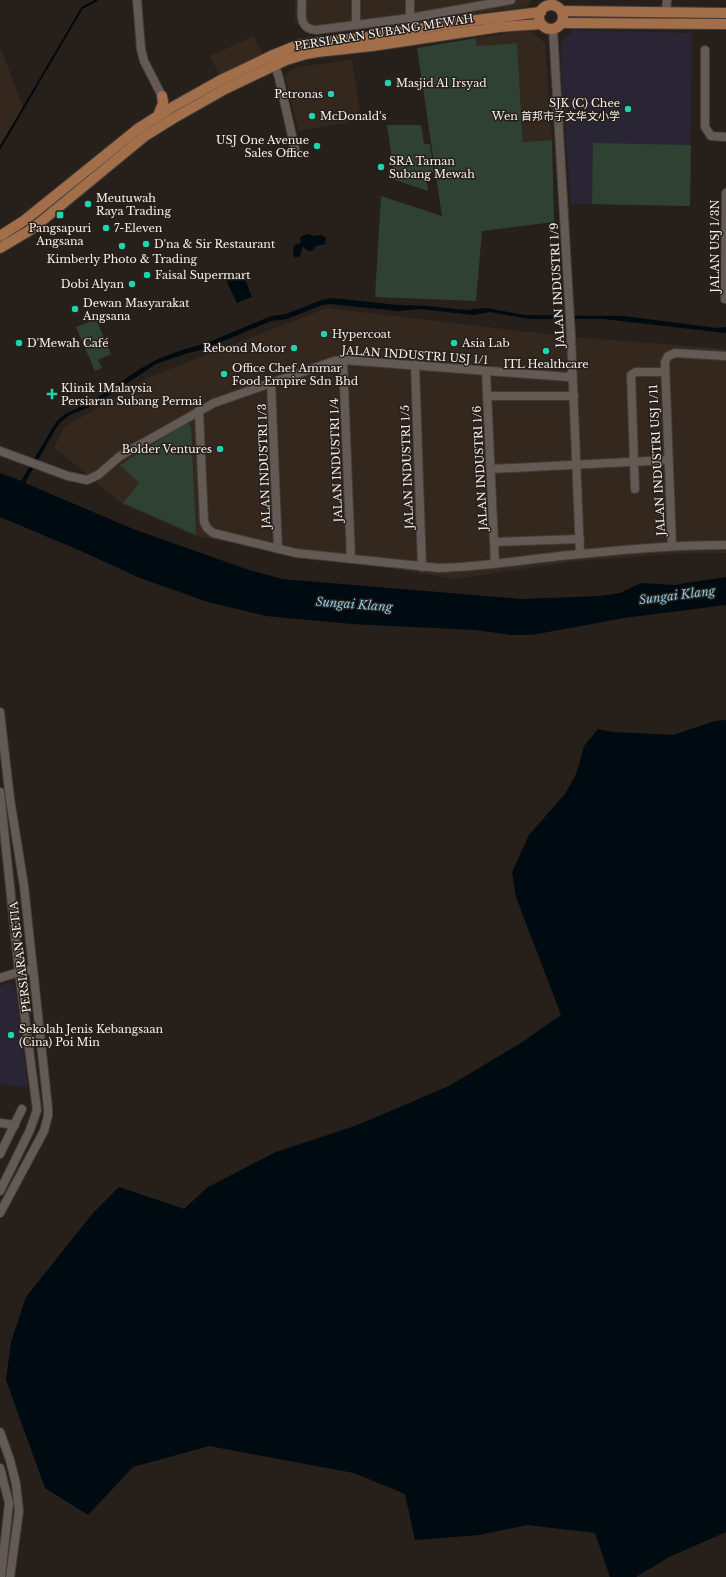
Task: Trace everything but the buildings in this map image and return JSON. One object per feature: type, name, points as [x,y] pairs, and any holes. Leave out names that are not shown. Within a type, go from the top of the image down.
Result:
[{"type":"main road","points":[[553,3],[562,11],[563,17],[562,23],[553,29],[546,28],[541,24],[539,18],[541,12],[546,6],[553,3]]},
{"type":"main road","points":[[562,11],[726,13]]},
{"type":"main road","name":"PERSIARAN SUBANG MEWAH","points":[[0,248],[32,229],[145,136],[172,113],[183,101],[219,81],[273,60],[306,54],[372,46],[412,35],[515,14],[541,12]]},
{"type":"main road","points":[[562,23],[726,24]]},
{"type":"main road","name":"PERSIARAN SUBANG MEWAH","points":[[412,35],[541,24]]},
{"type":"main road","name":"PERSIARAN SUBANG MEWAH","points":[[0,236],[25,220],[121,142],[158,116],[172,113],[225,89],[273,60]]},
{"type":"main road","points":[[162,96],[173,101],[183,101]]},
{"type":"main road","points":[[158,116],[163,103],[162,96]]},
{"type":"street","points":[[138,0],[141,49],[144,61],[172,113]]},
{"type":"street","points":[[302,0],[302,20],[310,30],[410,18],[511,0]]},
{"type":"street","points":[[356,0],[356,25]]},
{"type":"street","points":[[410,0],[412,35]]},
{"type":"street","points":[[463,0],[464,9]]},
{"type":"street","points":[[666,12],[667,0]]},
{"type":"street","name":"JALAN INDUSTRI 1/9","points":[[553,29],[570,318],[580,554]]},
{"type":"street","points":[[705,50],[705,127],[711,136],[726,137]]},
{"type":"street","points":[[273,60],[295,148]]},
{"type":"street","name":"JALAN USJ 1/3N","points":[[725,299],[726,193]]},
{"type":"street","points":[[635,489],[631,375],[636,372],[664,372],[665,362],[671,354],[680,353],[726,356]]},
{"type":"street","name":"JALAN INDUSTRI USJ 1/1","points":[[0,451],[27,462],[82,480],[93,478],[120,456],[214,403],[334,360],[568,377],[572,373]]},
{"type":"street","name":"JALAN INDUSTRI 1/4","points":[[343,360],[351,559]]},
{"type":"street","name":"JALAN INDUSTRI 1/5","points":[[415,365],[422,567]]},
{"type":"street","name":"JALAN INDUSTRI 1/6","points":[[486,371],[495,564]]},
{"type":"street","name":"JALAN INDUSTRI USJ 1/11","points":[[664,372],[672,546]]},
{"type":"street","name":"JALAN INDUSTRI 1/3","points":[[271,383],[278,549]]},
{"type":"street","points":[[487,396],[574,396]]},
{"type":"street","points":[[199,411],[204,522],[207,528],[213,533],[296,553],[422,567],[460,568],[580,554],[672,546],[726,545]]},
{"type":"street","points":[[491,469],[577,464],[634,463],[668,460]]},
{"type":"street","points":[[494,542],[580,539]]},
{"type":"street","name":"PERSIARAN SETIA","points":[[0,712],[10,798],[20,860],[48,1097],[48,1116],[44,1131],[0,1213]]},
{"type":"street","name":"PERSIARAN SETIA","points":[[0,792],[19,972],[37,1110],[30,1130],[0,1191]]},
{"type":"street","points":[[0,978],[33,969]]},
{"type":"street","points":[[0,1154],[22,1109]]},
{"type":"street","points":[[0,1123],[15,1125]]},
{"type":"street","points":[[0,1432],[10,1460],[16,1484],[19,1506],[10,1577]]},
{"type":"street","points":[[0,1468],[8,1503],[1,1577]]},
{"type":"shaded area","points":[[295,0],[533,0],[526,7],[357,30],[307,33],[295,21]]},
{"type":"shaded area","points":[[529,30],[545,43],[552,140],[523,142],[517,43],[476,46],[476,38]]},
{"type":"shaded area","name":"SJK (C) Chee Wen 首邦市子文华文小学","points":[[573,30],[692,33],[690,206],[571,204],[562,88],[561,43]]},
{"type":"shaded area","points":[[254,36],[263,55],[220,76],[210,56]]},
{"type":"shaded area","points":[[0,46],[23,107],[0,145]]},
{"type":"shaded area","points":[[352,59],[361,120],[299,131],[285,78],[291,70],[299,67]]},
{"type":"shaded area","points":[[327,308],[563,336],[726,349],[726,553],[672,554],[570,562],[455,579],[198,537],[123,504],[54,448],[63,428],[149,377]]},
{"type":"shaded area","name":"Sekolah Jenis Kebangsaan (Cina) Poi Min","points":[[8,983],[15,986],[28,1087],[0,1084],[0,986]]},
{"type":"green space","points":[[476,38],[476,46],[517,43],[523,142],[552,140],[554,222],[482,231],[476,301],[375,297],[381,196],[442,216],[417,48]]},
{"type":"green space","points":[[387,125],[421,125],[424,144],[430,144],[434,172],[426,173],[428,191],[395,180]]},
{"type":"green space","points":[[593,143],[691,145],[690,206],[592,204]]},
{"type":"green space","points":[[96,319],[111,354],[98,360],[102,368],[95,371],[76,327]]},
{"type":"green space","points":[[186,423],[191,426],[196,535],[123,503],[139,483],[120,465]]},
{"type":"water","points":[[308,234],[313,236],[322,235],[326,238],[325,244],[316,246],[312,251],[306,250],[303,246],[300,256],[295,258],[293,253],[294,245],[301,243],[300,238]]},
{"type":"water","points":[[242,272],[252,297],[237,303],[226,280]]},
{"type":"water","name":"Sungai Klang","points":[[332,298],[466,310],[486,308],[525,315],[623,316],[717,328],[726,327],[726,333],[603,319],[529,319],[490,312],[474,315],[420,309],[399,311],[330,304],[322,305],[287,319],[271,321],[205,349],[156,364],[94,405],[70,415],[56,428],[25,483],[133,529],[249,570],[282,579],[522,599],[600,596],[620,593],[641,583],[674,585],[726,577],[726,605],[624,618],[532,635],[511,635],[476,630],[352,624],[266,616],[208,602],[140,578],[0,517],[0,473],[21,481],[56,422],[65,414],[91,402],[140,369],[158,359],[207,343],[271,316],[286,314],[322,300]]},
{"type":"water","points":[[726,720],[726,1532],[671,1556],[636,1577],[610,1577],[595,1533],[527,1525],[479,1535],[415,1540],[405,1494],[354,1473],[209,1446],[133,1467],[88,1515],[45,1488],[6,1380],[11,1342],[26,1297],[93,1213],[119,1187],[184,1209],[208,1187],[276,1152],[355,1126],[449,1086],[521,1043],[561,1015],[516,897],[512,872],[529,835],[565,794],[577,772],[584,746],[598,729],[613,732],[673,735],[715,721]]},
{"type":"waterway","points":[[0,148],[82,8],[97,0]]},
{"type":"place","name":"Masjid Al Irsyad","points":[[388,83]]},
{"type":"place","name":"Petronas","points":[[331,94]]},
{"type":"place","name":"SJK (C) Chee Wen 首邦市子文华文小学","points":[[628,109]]},
{"type":"place","name":"McDonald's","points":[[312,116]]},
{"type":"place","name":"USJ One Avenue Sales Office","points":[[317,146]]},
{"type":"place","name":"SRA Taman Subang Mewah","points":[[381,167]]},
{"type":"place","name":"Meutuwah Raya Trading","points":[[88,204]]},
{"type":"place","name":"Pangsapuri Angsana","points":[[60,215]]},
{"type":"place","name":"7-Eleven","points":[[106,228]]},
{"type":"place","name":"D'na & Sir Restaurant","points":[[146,244]]},
{"type":"place","name":"Kimberly Photo & Trading","points":[[122,246]]},
{"type":"place","name":"Faisal Supermart","points":[[147,275]]},
{"type":"place","name":"Dobi Alyan","points":[[132,284]]},
{"type":"place","name":"Dewan Masyarakat Angsana","points":[[75,309]]},
{"type":"place","name":"Hypercoat","points":[[324,334]]},
{"type":"place","name":"D'Mewah Café","points":[[19,343]]},
{"type":"place","name":"Asia Lab","points":[[454,343]]},
{"type":"place","name":"Rebond Motor","points":[[294,348]]},
{"type":"place","name":"ITL Healthcare","points":[[546,351]]},
{"type":"place","name":"Office Chef Ammar Food Empire Sdn Bhd","points":[[224,374]]},
{"type":"place","name":"Klinik 1Malaysia Persiaran Subang Permai","points":[[52,394]]},
{"type":"place","name":"Bolder Ventures","points":[[220,449]]},
{"type":"place","name":"Sekolah Jenis Kebangsaan (Cina) Poi Min","points":[[11,1035]]}]
